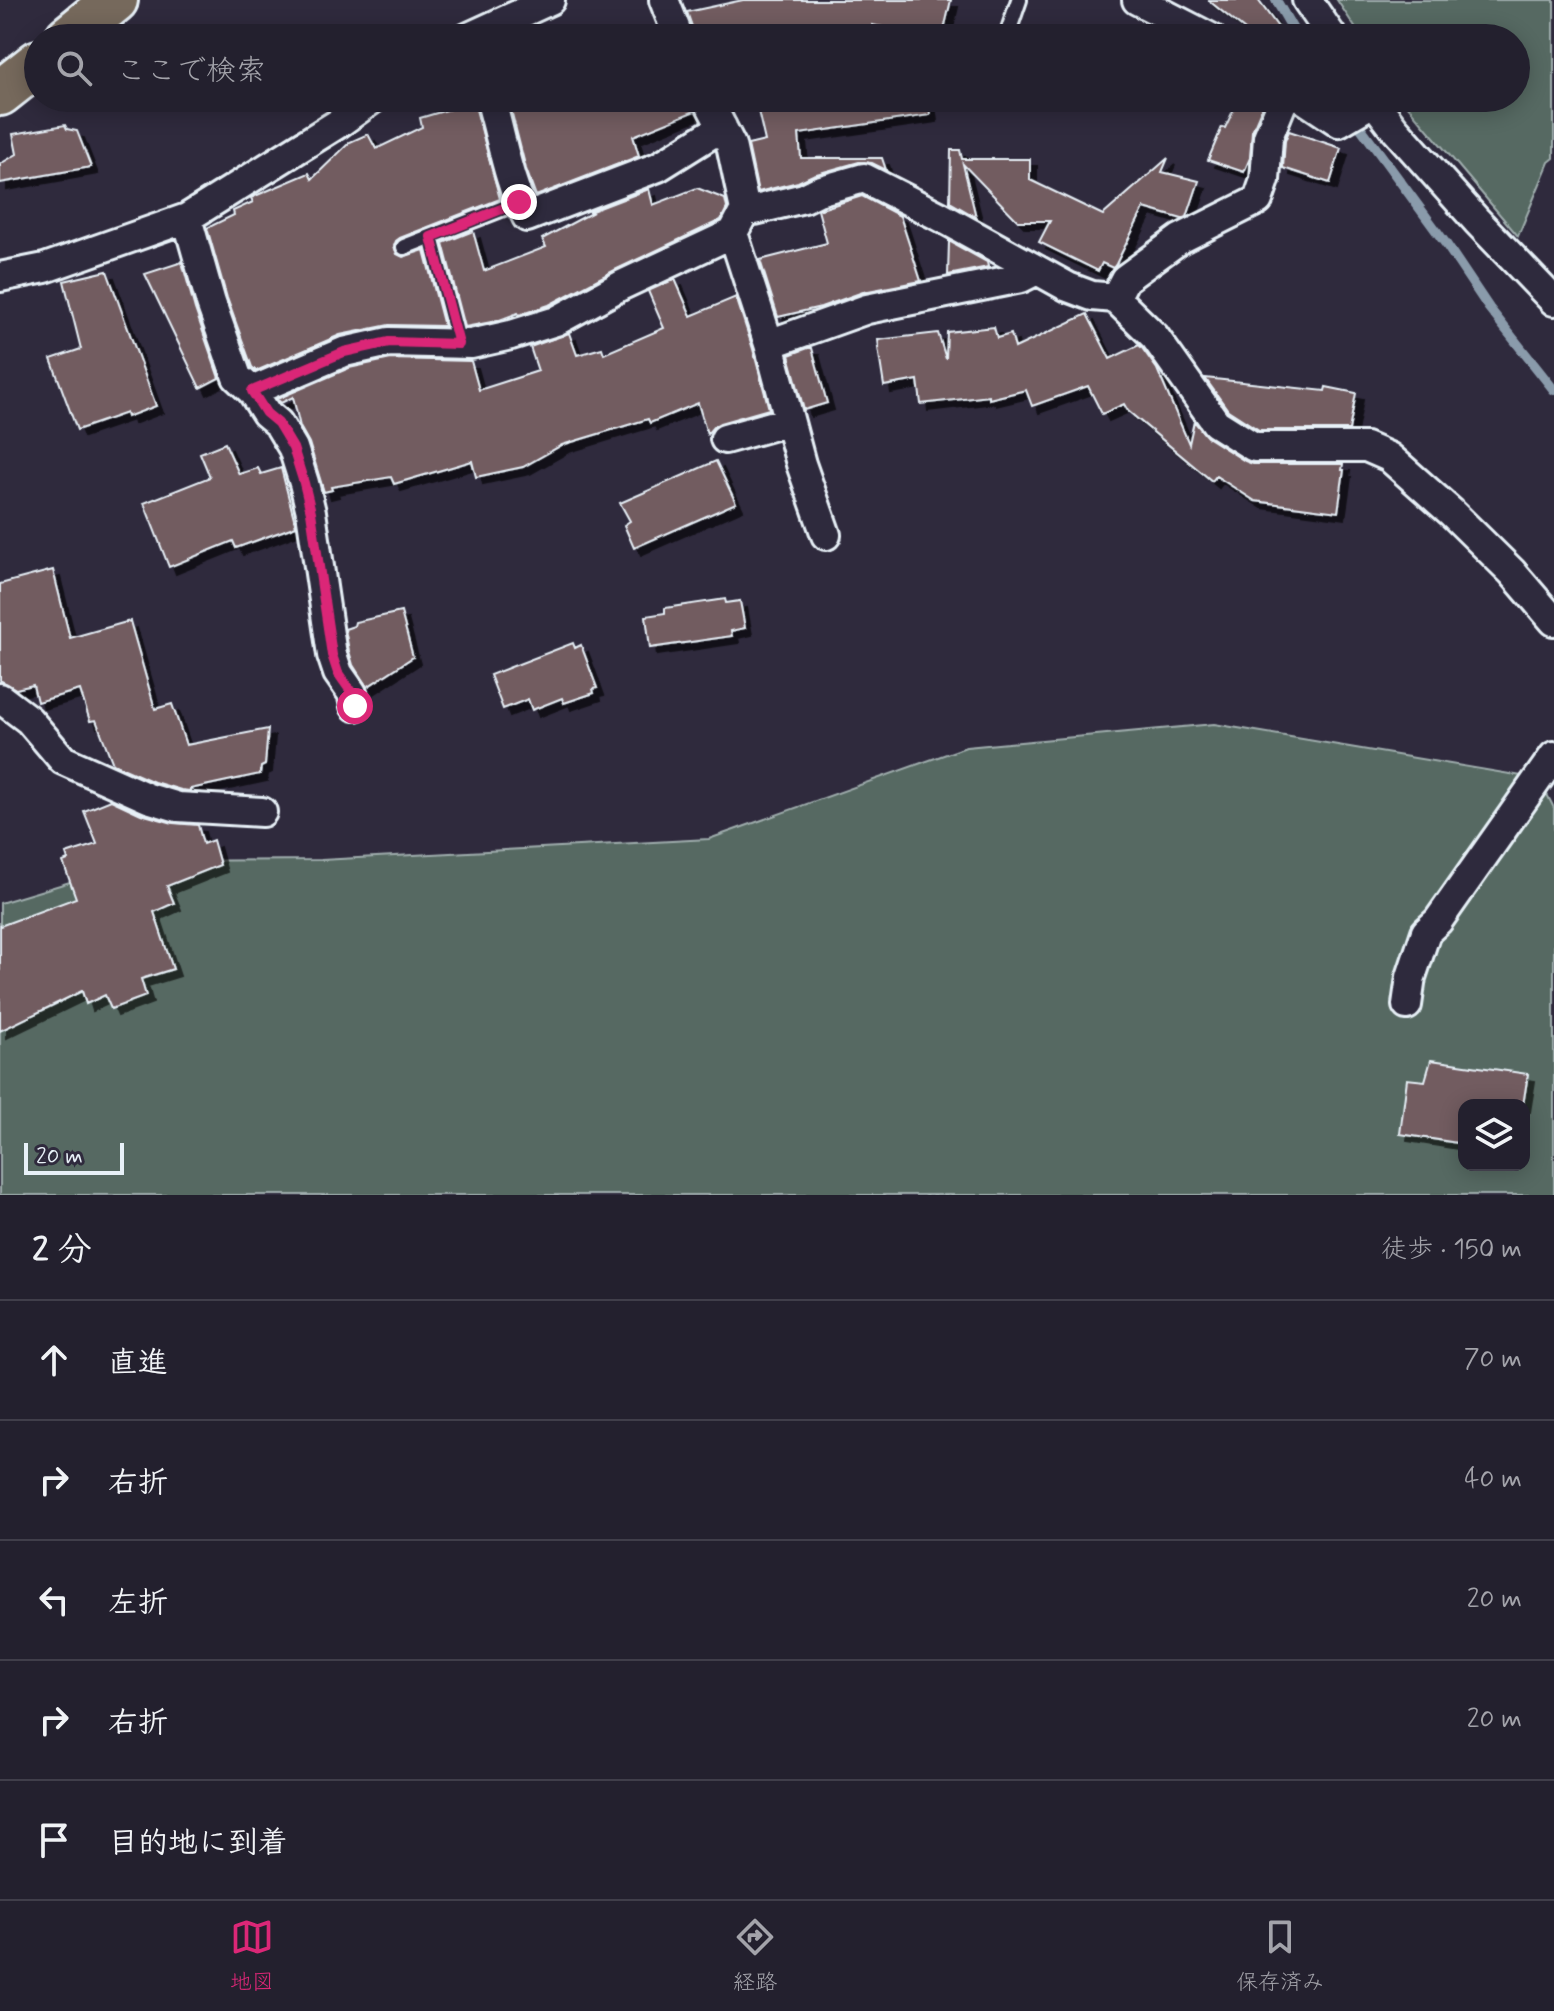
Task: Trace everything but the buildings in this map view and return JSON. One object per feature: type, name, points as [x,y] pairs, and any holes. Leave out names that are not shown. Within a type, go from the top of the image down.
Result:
[{"type":"main road","points":[[85,24],[115,0]]},
{"type":"main road","points":[[0,93],[24,74]]},
{"type":"street","points":[[498,24],[550,0]]},
{"type":"street","points":[[664,0],[673,24]]},
{"type":"street","points":[[1137,0],[1184,24]]},
{"type":"street","points":[[1307,0],[1323,24]]},
{"type":"street","points":[[0,277],[45,268],[187,218],[354,112]]},
{"type":"street","points":[[494,112],[500,142],[519,202],[527,217],[658,167],[722,127]]},
{"type":"street","points":[[714,112],[731,145],[739,221],[789,421],[826,535]]},
{"type":"street","points":[[1115,298],[1125,279],[1180,239],[1258,200],[1265,180],[1268,137],[1278,112]]},
{"type":"street","points":[[1324,112],[1339,122],[1354,112]]},
{"type":"street","points":[[1382,112],[1477,221],[1554,301]]},
{"type":"street","points":[[252,391],[344,352],[389,342],[471,344],[556,321],[755,210],[864,178],[1068,287],[1092,296],[1115,298],[1155,337],[1216,423],[1254,447],[1366,447],[1389,457],[1512,572],[1554,621]]},
{"type":"street","points":[[187,218],[211,303],[237,377],[278,423],[293,448],[311,512],[332,655],[338,673],[352,693],[355,706]]},
{"type":"street","points":[[769,344],[867,309],[1021,278],[1037,270]]},
{"type":"street","points":[[725,439],[789,421]]},
{"type":"street","points":[[0,698],[29,720],[63,760],[148,798],[178,807],[262,812]]},
{"type":"street","points":[[1407,1005],[1411,977],[1426,932],[1438,921],[1554,756]]},
{"type":"lane","points":[[1011,24],[1019,0]]},
{"type":"lane","points":[[404,247],[519,202]]},
{"type":"lane","points":[[431,237],[459,344]]},
{"type":"green space","points":[[1337,0],[1554,0],[1554,158],[1549,162],[1518,236],[1413,112],[1530,112],[1530,24],[1353,24]]},
{"type":"green space","points":[[1214,724],[1539,779],[1554,808],[1554,1195],[0,1195],[0,903],[140,861],[321,860],[709,839],[966,747]]},
{"type":"waterway","points":[[1276,0],[1290,24]]},
{"type":"waterway","points":[[1349,112],[1489,308],[1554,390]]},
{"type":"route","points":[[355,706],[352,693],[338,673],[332,655],[311,512],[293,448],[278,423],[266,413],[252,391],[344,352],[389,342],[459,344],[431,237],[519,202]]}]
